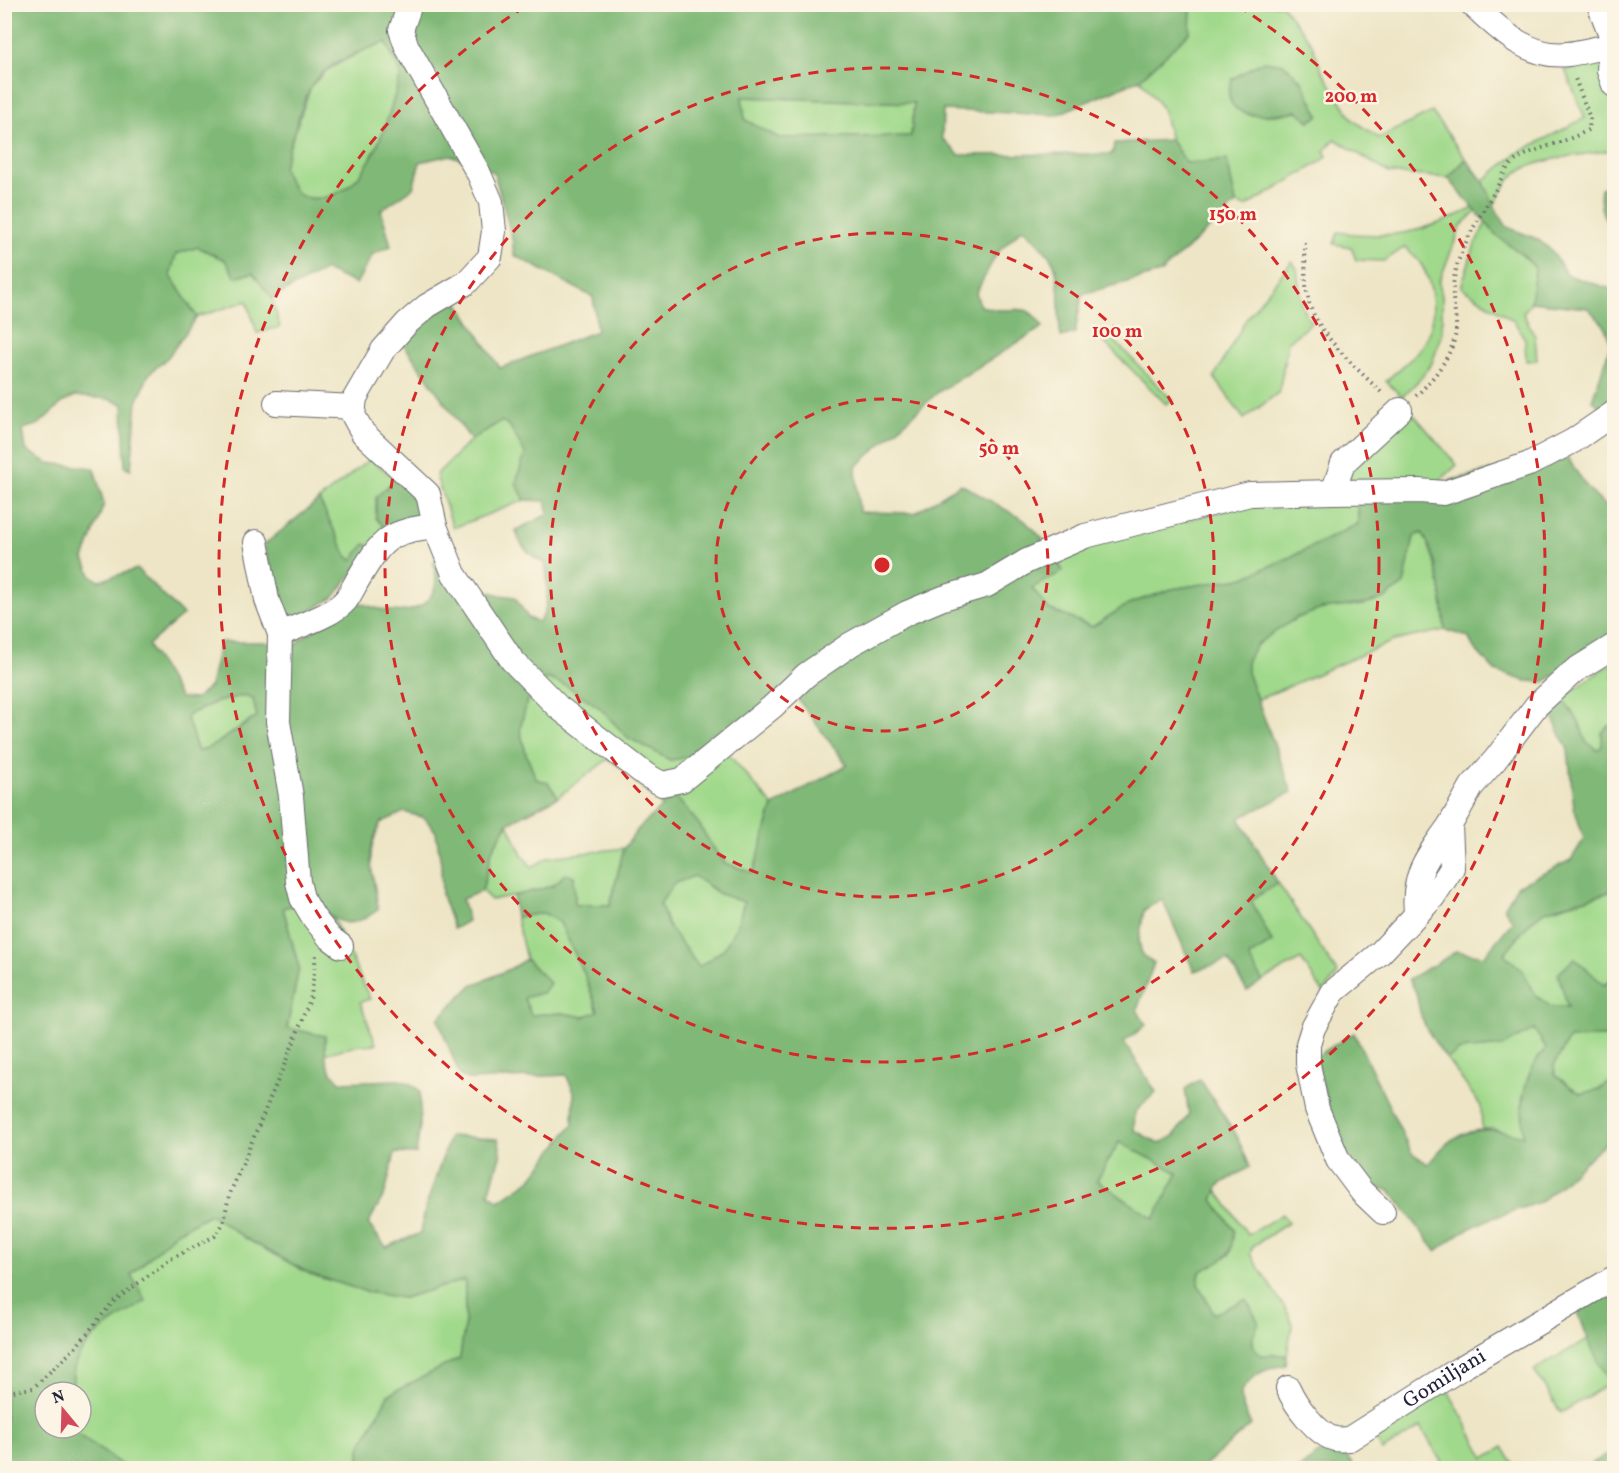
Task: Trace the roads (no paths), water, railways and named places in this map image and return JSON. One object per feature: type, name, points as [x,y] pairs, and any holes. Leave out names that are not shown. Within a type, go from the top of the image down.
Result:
[{"type":"street","points":[[410,4],[401,30],[407,47],[479,174],[491,202],[494,231],[490,257],[466,284],[427,306],[407,323],[383,351],[355,398],[353,415],[363,433],[428,494],[435,526],[454,574],[512,660],[558,707],[646,775],[662,784],[682,780],[772,707],[806,675],[851,644],[916,609],[943,597],[987,585],[1027,561],[1085,536],[1250,494],[1419,491],[1444,494],[1528,464],[1573,441],[1614,413]]},
{"type":"street","points":[[1472,4],[1506,35],[1542,52],[1566,54],[1613,46]]},
{"type":"street","points":[[1599,4],[1611,35],[1613,46],[1609,71],[1614,85]]},
{"type":"street","points":[[276,403],[354,407]]},
{"type":"street","points":[[1333,492],[1344,463],[1400,410]]},
{"type":"street","points":[[280,634],[321,616],[345,601],[378,549],[389,537],[408,529],[435,526]]},
{"type":"street","points":[[256,543],[267,600],[280,634],[278,722],[291,796],[298,882],[302,898],[322,930],[341,946]]},
{"type":"street","points":[[1383,1212],[1362,1192],[1338,1160],[1317,1108],[1308,1064],[1308,1044],[1313,1028],[1333,992],[1380,953],[1433,897],[1452,868],[1450,825],[1472,786],[1536,706],[1574,671],[1614,646]]},
{"type":"street","name":"Gomiljani","points":[[1288,1388],[1294,1402],[1327,1436],[1335,1440],[1349,1439],[1461,1368],[1614,1278]]}]
